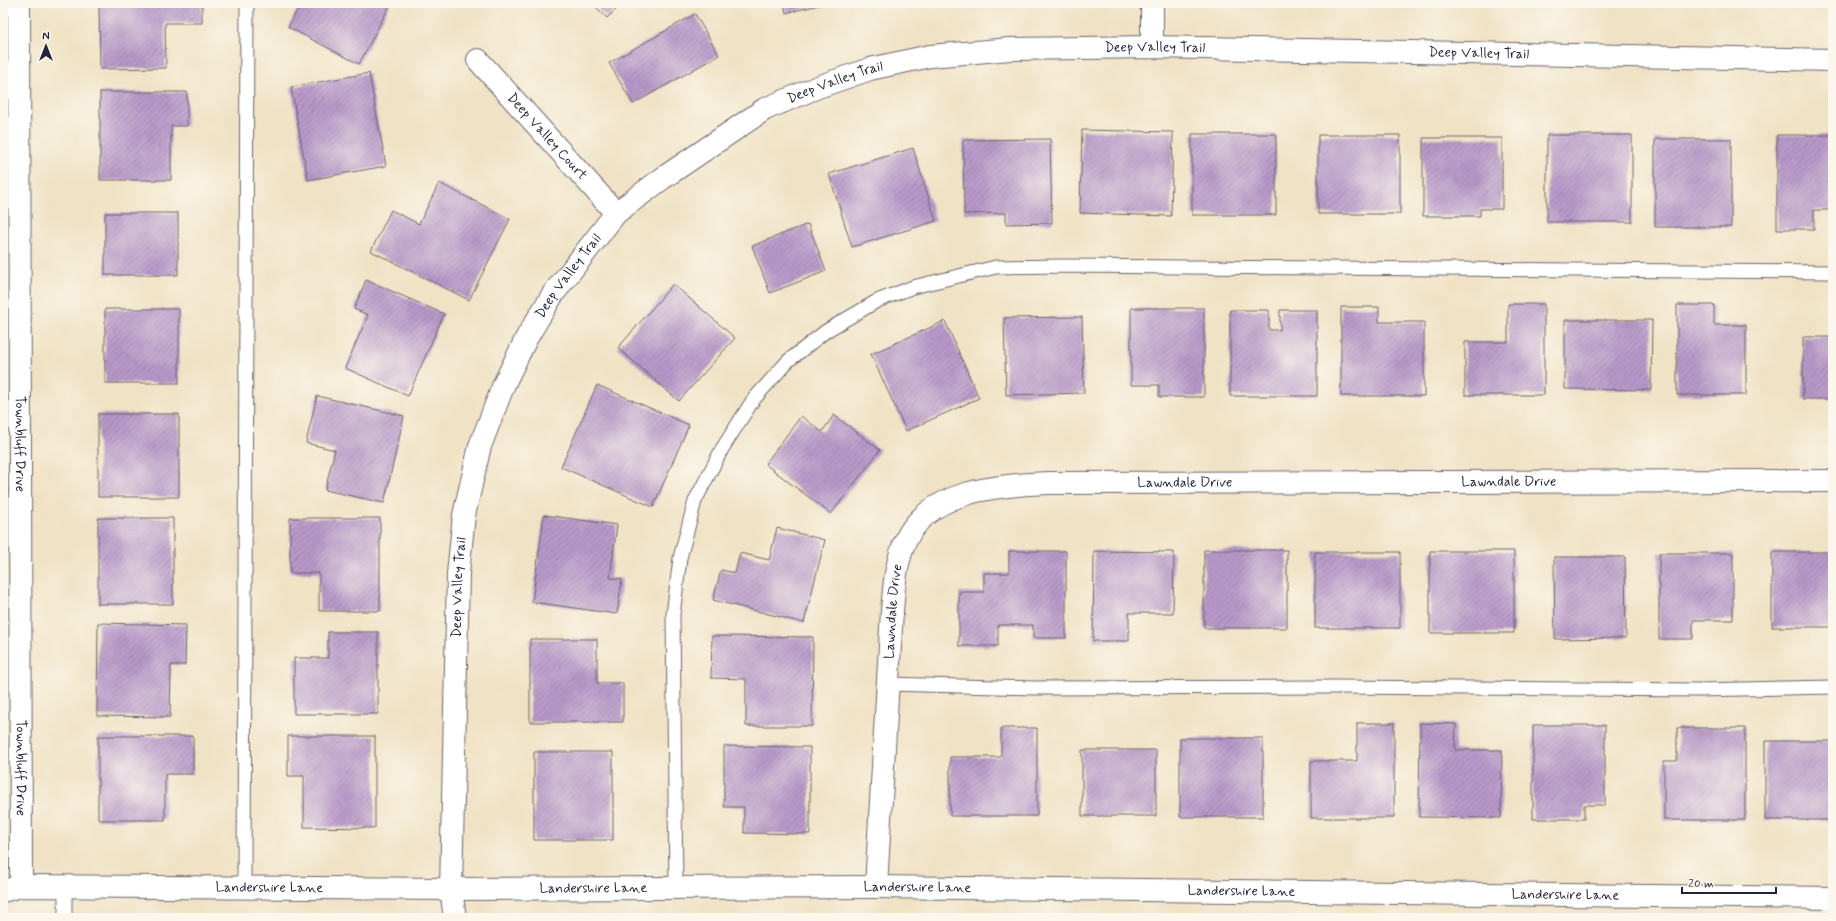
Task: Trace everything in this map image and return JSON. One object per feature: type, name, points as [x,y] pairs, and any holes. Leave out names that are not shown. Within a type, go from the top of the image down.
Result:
[{"type":"street","name":"Townbluff Drive","points":[[12,888],[19,3]]},
{"type":"street","points":[[1152,3],[1152,47]]},
{"type":"street","name":"Deep Valley Trail","points":[[455,918],[451,889],[458,574],[464,515],[480,446],[504,384],[527,337],[554,294],[616,213],[663,178],[765,109],[818,87],[870,69],[930,56],[1010,49],[1152,47],[1833,60]]},
{"type":"street","name":"Deep Valley Court","points":[[478,60],[616,213]]},
{"type":"street","name":"Lawndale Drive","points":[[876,887],[896,571],[903,546],[919,520],[943,502],[972,493],[1012,485],[1050,483],[1833,481]]},
{"type":"street","name":"Landershire Lane","points":[[12,888],[65,886],[451,889],[876,887],[1833,898]]},
{"type":"lane","points":[[244,887],[247,3]]},
{"type":"lane","points":[[676,888],[673,615],[680,558],[695,501],[722,449],[752,400],[788,361],[826,331],[877,302],[913,287],[996,267],[1064,266],[1833,272]]},
{"type":"lane","points":[[888,684],[1034,688],[1335,687],[1691,690],[1833,687]]},
{"type":"lane","points":[[65,886],[65,918]]},
{"type":"building","points":[[99,3],[202,3],[202,23],[165,23],[166,68],[100,69]]},
{"type":"building","points":[[301,3],[391,3],[359,64],[288,27]]},
{"type":"building","points":[[592,3],[623,3],[607,18]]},
{"type":"building","points":[[784,3],[823,3],[823,4],[786,13]]},
{"type":"building","points":[[695,14],[719,55],[633,104],[609,63]]},
{"type":"building","points":[[369,73],[386,166],[308,180],[291,87]]},
{"type":"building","points":[[100,92],[187,92],[187,126],[171,126],[171,180],[100,180]]},
{"type":"building","points":[[1082,130],[1173,132],[1171,216],[1080,213]]},
{"type":"building","points":[[1192,134],[1276,134],[1276,215],[1192,215]]},
{"type":"building","points":[[1318,135],[1400,135],[1400,214],[1318,214]]},
{"type":"building","points":[[1547,135],[1632,135],[1632,222],[1547,222]]},
{"type":"building","points":[[1777,135],[1833,135],[1833,210],[1814,210],[1814,229],[1777,229]]},
{"type":"building","points":[[1423,138],[1502,138],[1502,209],[1480,209],[1480,216],[1423,216]]},
{"type":"building","points":[[1050,139],[1052,223],[1006,224],[1006,213],[964,214],[963,140]]},
{"type":"building","points":[[1655,139],[1731,139],[1731,227],[1655,227]]},
{"type":"building","points":[[913,148],[936,221],[852,247],[829,174]]},
{"type":"building","points":[[439,183],[510,219],[469,300],[371,251],[391,210],[419,224]]},
{"type":"building","points":[[105,213],[178,213],[178,275],[105,275]]},
{"type":"building","points":[[808,224],[826,271],[770,293],[752,246]]},
{"type":"building","points":[[366,280],[444,314],[408,396],[345,368],[368,315],[354,309]]},
{"type":"building","points":[[673,284],[735,338],[679,401],[618,348]]},
{"type":"building","points":[[1508,304],[1544,304],[1544,395],[1465,395],[1465,342],[1508,342]]},
{"type":"building","points":[[1677,305],[1714,305],[1714,325],[1746,325],[1746,395],[1677,395]]},
{"type":"building","points":[[1341,307],[1379,307],[1379,322],[1424,322],[1424,396],[1341,396]]},
{"type":"building","points":[[1131,308],[1204,308],[1204,397],[1159,397],[1159,385],[1131,385]]},
{"type":"building","points":[[105,309],[179,309],[179,383],[105,383]]},
{"type":"building","points":[[1230,310],[1269,310],[1269,330],[1280,330],[1280,310],[1317,310],[1317,396],[1230,396]]},
{"type":"building","points":[[1082,317],[1084,393],[1006,395],[1004,318]]},
{"type":"building","points":[[1565,320],[1652,320],[1651,390],[1565,389]]},
{"type":"building","points":[[945,321],[979,398],[906,431],[871,354]]},
{"type":"building","points":[[1803,337],[1833,337],[1833,399],[1803,399]]},
{"type":"building","points":[[597,385],[689,425],[653,507],[561,467]]},
{"type":"building","points":[[317,396],[404,416],[384,503],[325,490],[335,450],[306,443]]},
{"type":"building","points":[[98,414],[179,414],[179,497],[98,497]]},
{"type":"building","points":[[834,415],[880,450],[831,514],[765,464],[801,416],[822,432]]},
{"type":"building","points":[[544,515],[617,525],[610,578],[622,579],[617,614],[532,602]]},
{"type":"building","points":[[98,518],[173,518],[173,604],[98,604]]},
{"type":"building","points":[[290,518],[380,518],[380,611],[319,611],[319,573],[290,573]]},
{"type":"building","points":[[777,528],[825,540],[804,623],[713,600],[721,570],[735,573],[740,553],[769,560]]},
{"type":"building","points":[[1204,550],[1287,550],[1287,628],[1204,628]]},
{"type":"building","points":[[1009,551],[1066,551],[1066,638],[1033,638],[1033,625],[998,625],[998,646],[959,646],[959,592],[984,592],[984,573],[1009,573]]},
{"type":"building","points":[[1094,551],[1174,552],[1173,613],[1129,613],[1129,641],[1093,641]]},
{"type":"building","points":[[1430,551],[1514,551],[1514,633],[1430,633]]},
{"type":"building","points":[[1315,552],[1400,552],[1400,628],[1315,628]]},
{"type":"building","points":[[1772,552],[1833,552],[1833,627],[1772,627]]},
{"type":"building","points":[[1659,553],[1733,553],[1733,620],[1693,620],[1693,639],[1659,639]]},
{"type":"building","points":[[1554,557],[1625,557],[1626,638],[1555,639]]},
{"type":"building","points":[[98,623],[186,625],[185,665],[171,665],[170,717],[97,716]]},
{"type":"building","points":[[328,632],[378,632],[378,714],[294,714],[294,658],[328,658]]},
{"type":"building","points":[[712,636],[813,637],[812,726],[746,726],[746,679],[711,678]]},
{"type":"building","points":[[530,639],[597,639],[597,683],[623,683],[623,722],[530,722]]},
{"type":"building","points":[[1357,723],[1394,723],[1394,818],[1311,818],[1311,761],[1357,761]]},
{"type":"building","points":[[1420,723],[1456,724],[1455,750],[1502,750],[1501,818],[1419,817]]},
{"type":"building","points":[[1533,725],[1605,725],[1605,805],[1584,805],[1584,819],[1533,819]]},
{"type":"building","points":[[1001,728],[1037,728],[1037,816],[950,816],[950,757],[1001,757]]},
{"type":"building","points":[[1677,728],[1745,728],[1745,820],[1664,820],[1664,761],[1677,761]]},
{"type":"building","points":[[98,736],[193,736],[193,774],[165,774],[165,820],[98,820]]},
{"type":"building","points":[[288,736],[375,736],[375,828],[304,827],[304,776],[288,776]]},
{"type":"building","points":[[1180,738],[1263,738],[1263,817],[1180,817]]},
{"type":"building","points":[[1765,741],[1833,741],[1833,820],[1765,820]]},
{"type":"building","points":[[724,746],[810,747],[810,834],[744,833],[744,807],[724,807]]},
{"type":"building","points":[[1082,750],[1156,750],[1156,816],[1082,816]]},
{"type":"building","points":[[534,752],[613,752],[613,840],[534,840]]}]
